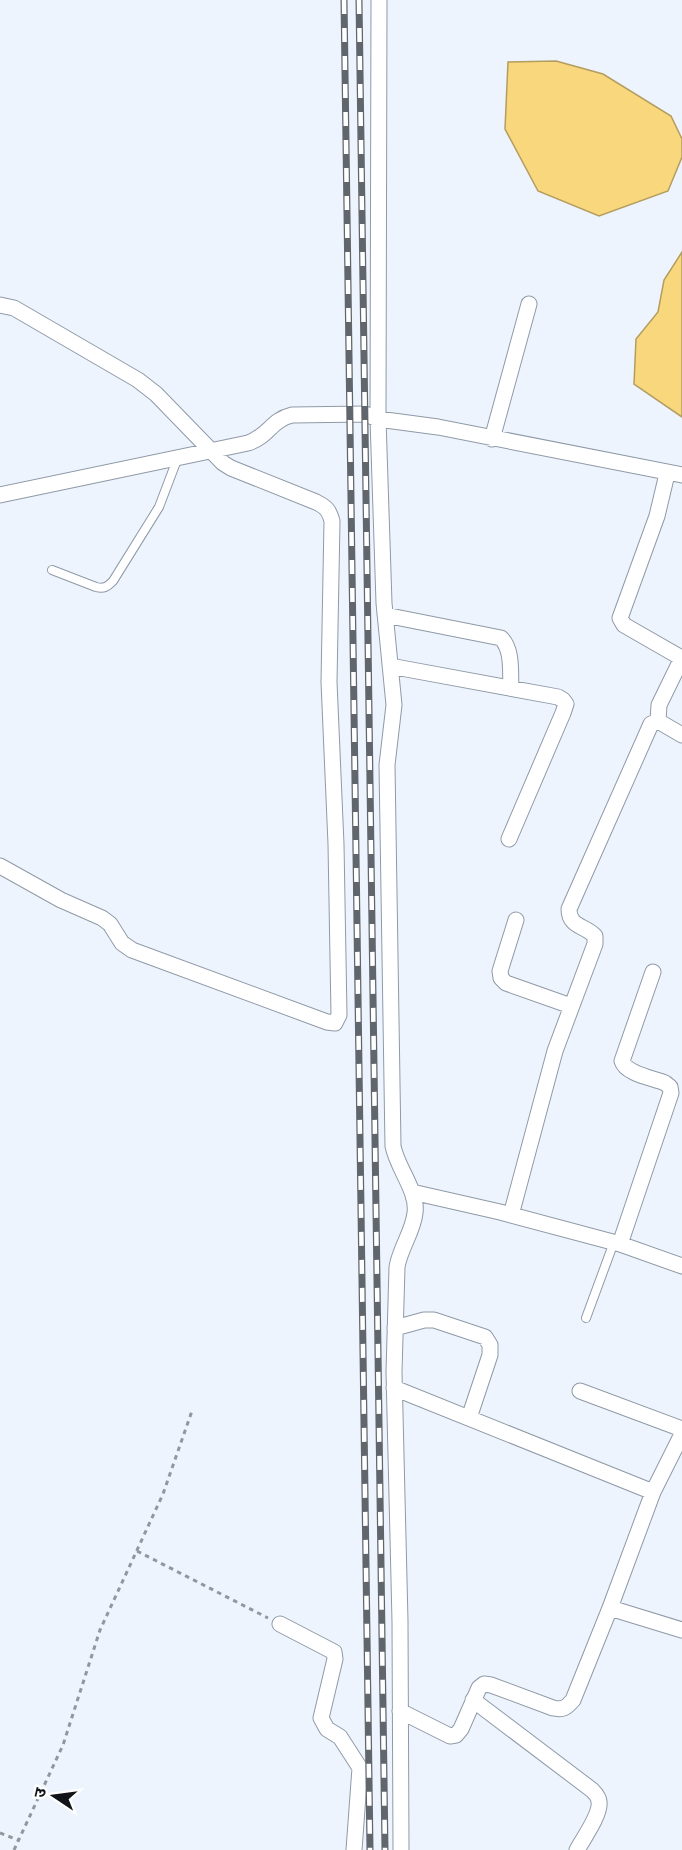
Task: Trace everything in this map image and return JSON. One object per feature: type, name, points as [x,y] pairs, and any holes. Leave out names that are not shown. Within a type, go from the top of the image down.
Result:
[{"type":"street","points":[[379,0],[378,419],[385,615],[394,705],[387,765],[393,1146],[395,1157],[412,1192],[415,1214],[399,1257],[395,1328],[401,1850]]},
{"type":"street","points":[[492,438],[529,304]]},
{"type":"street","points":[[0,305],[14,308],[138,380],[156,394],[209,451],[231,468],[325,507],[329,511],[332,521],[329,682],[339,1015],[335,1023],[327,1022],[132,950],[122,943],[110,924],[102,918],[62,900],[0,866]]},
{"type":"street","points":[[0,495],[259,439],[282,417],[292,415],[365,414],[378,419],[492,438],[675,474],[657,516],[620,618],[624,625],[678,656],[680,662],[659,705],[658,721]]},
{"type":"street","points":[[385,615],[501,638],[509,651],[511,688]]},
{"type":"street","points":[[390,666],[558,697],[566,704],[508,839]]},
{"type":"street","points":[[658,721],[682,735]]},
{"type":"street","points":[[511,1215],[555,1051],[595,944],[595,936],[590,931],[573,924],[569,917],[569,909],[645,733],[651,724],[658,721]]},
{"type":"street","points":[[516,920],[500,971],[501,978],[506,983],[572,1006]]},
{"type":"street","points":[[617,1243],[671,1094],[670,1087],[665,1083],[629,1070],[623,1066],[622,1061],[653,972]]},
{"type":"street","points":[[412,1192],[617,1243],[682,1266]]},
{"type":"street","points":[[395,1328],[424,1320],[435,1320],[485,1338],[490,1345],[490,1355],[469,1418]]},
{"type":"street","points":[[394,1388],[653,1492]]},
{"type":"street","points":[[400,1711],[450,1736],[456,1735],[461,1729],[479,1688],[484,1684],[560,1710],[567,1707],[573,1700],[653,1492],[682,1432],[580,1391]]},
{"type":"street","points":[[610,1608],[682,1630]]},
{"type":"street","points":[[280,1624],[334,1652],[335,1659],[321,1718],[327,1729],[340,1737],[360,1768],[354,1850]]},
{"type":"street","points":[[474,1700],[597,1796],[600,1803],[597,1812],[577,1850]]},
{"type":"lane","points":[[52,570],[102,589],[107,587],[159,507],[178,457]]},
{"type":"lane","points":[[586,1318],[617,1243]]},
{"type":"path","points":[[14,1850],[63,1745],[100,1630],[163,1494],[192,1411]]},
{"type":"path","points":[[137,1551],[280,1624]]},
{"type":"path","points":[[0,1833],[18,1840]]},
{"type":"shaded area","points":[[556,61],[603,74],[671,116],[682,139],[682,157],[668,191],[599,216],[538,191],[505,129],[508,62]]},
{"type":"shaded area","points":[[682,252],[682,417],[634,384],[636,339],[658,312],[664,280]]},
{"type":"railway","points":[[344,0],[370,1850]]},
{"type":"railway","points":[[359,0],[385,1850]]}]
